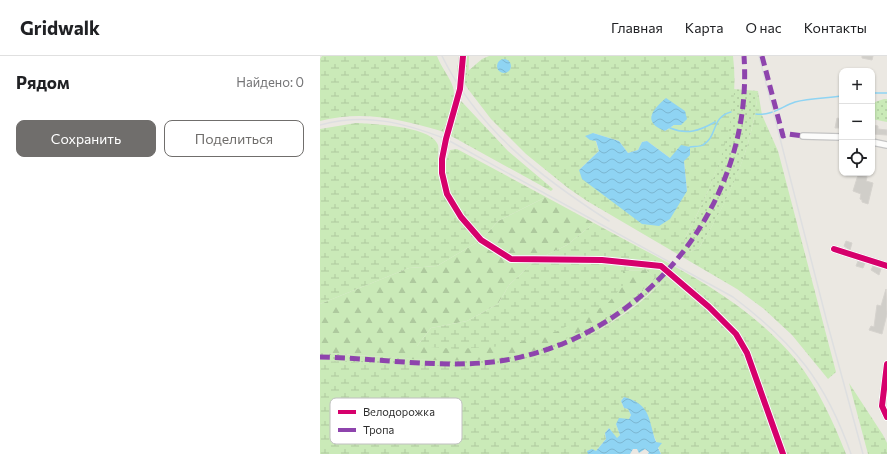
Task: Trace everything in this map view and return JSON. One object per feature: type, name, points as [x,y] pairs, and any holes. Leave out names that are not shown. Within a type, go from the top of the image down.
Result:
[{"type":"street","points":[[463,56],[460,89],[442,159],[442,173],[448,194],[461,217],[481,240],[511,258],[602,260],[661,266],[709,307],[736,334],[747,353],[783,454]]},
{"type":"street","points":[[803,136],[839,137]]},
{"type":"street","points":[[875,143],[887,145]]},
{"type":"street","points":[[834,249],[887,266]]},
{"type":"street","points":[[886,416],[882,406],[887,364]]},
{"type":"green space","points":[[322,56],[437,56],[453,87],[454,92],[451,110],[441,131],[381,117],[351,116],[320,121],[320,59]]},
{"type":"green space","points":[[459,56],[469,56],[468,89],[457,71]]},
{"type":"green space","points":[[489,56],[733,56],[733,104],[729,127],[715,173],[685,238],[684,246],[690,252],[699,248],[730,192],[745,153],[751,132],[758,91],[762,115],[778,151],[836,372],[828,379],[792,335],[764,309],[737,289],[587,201],[568,188],[526,154],[491,119],[468,89],[468,71],[482,59]],"holes":[[[651,115],[674,125],[665,131]],[[593,133],[619,141],[628,153],[638,150],[642,142],[647,141],[670,158],[684,161],[687,191],[579,170],[599,151]]]},
{"type":"green space","points":[[733,89],[758,91],[751,133],[738,173],[720,212],[699,248],[690,252],[684,246],[685,238],[704,201],[718,166],[731,110]]},
{"type":"green space","points":[[454,95],[462,102],[455,123],[453,137],[441,131],[446,121]]},
{"type":"green space","points":[[887,99],[887,122],[875,120],[875,102]]},
{"type":"green space","points":[[462,102],[508,151],[553,189],[551,191],[453,137],[455,123]]},
{"type":"green space","points":[[356,123],[401,127],[425,134],[433,139],[438,145],[438,159],[442,172],[450,150],[457,149],[546,197],[498,221],[481,240],[437,266],[409,268],[320,304],[320,129]]},
{"type":"green space","points":[[546,197],[594,223],[567,245],[536,260],[509,285],[498,304],[467,321],[431,328],[417,346],[622,271],[646,270],[656,278],[622,306],[586,329],[547,346],[526,353],[482,359],[436,360],[320,353],[320,304],[409,268],[437,266],[481,240],[498,221]]},
{"type":"green space","points":[[594,223],[702,282],[728,299],[775,337],[796,360],[818,393],[836,429],[846,454],[661,454],[649,423],[624,397],[621,401],[624,408],[628,409],[631,415],[629,419],[616,424],[620,435],[617,439],[609,428],[605,433],[606,439],[596,451],[588,451],[588,454],[320,454],[320,361],[429,366],[464,366],[498,363],[532,357],[566,346],[601,329],[640,302],[661,283],[646,270],[623,271],[623,286],[607,304],[558,331],[506,346],[456,349],[417,346],[431,328],[467,321],[498,304],[509,285],[536,260],[567,245]]},
{"type":"green space","points":[[656,278],[661,283],[644,298],[608,324],[589,336],[569,345],[548,354],[527,360],[505,364],[459,367],[320,361],[320,353],[441,360],[481,359],[506,356],[553,343],[575,334],[617,309]]},
{"type":"green space","points":[[849,383],[883,435],[887,443],[887,454],[868,454]]},
{"type":"water","points":[[501,59],[507,59],[511,63],[511,69],[507,73],[501,73],[497,69],[497,63]]},
{"type":"water","points":[[666,98],[685,111],[687,119],[681,125],[674,125],[665,131],[653,124],[652,116],[653,111]]},
{"type":"water","points":[[593,133],[619,141],[628,153],[638,150],[642,142],[647,141],[670,158],[681,145],[690,147],[690,155],[684,161],[687,191],[670,219],[659,226],[642,224],[582,179],[579,170],[599,151],[596,141],[590,140],[585,136]]},
{"type":"water","points":[[624,397],[640,404],[648,414],[656,442],[662,443],[658,448],[661,454],[648,454],[649,452],[645,449],[639,453],[637,449],[633,449],[630,454],[588,454],[587,451],[592,449],[596,451],[606,439],[605,433],[609,428],[617,438],[620,435],[616,424],[619,418],[629,419],[631,415],[628,409],[624,408],[621,401]]},
{"type":"building","points":[[862,56],[873,56],[872,60],[862,58]]},
{"type":"building","points":[[837,118],[839,118],[839,128],[835,128]]},
{"type":"building","points":[[875,125],[878,126],[878,129],[887,130],[887,135],[875,134]]},
{"type":"building","points":[[858,176],[867,177],[866,181],[873,183],[868,204],[862,202],[860,199],[861,194],[853,191]]},
{"type":"building","points":[[846,241],[852,243],[850,250],[844,246]]},
{"type":"building","points":[[858,261],[865,263],[863,268],[856,266]]},
{"type":"building","points":[[873,266],[881,269],[879,275],[871,270]]},
{"type":"building","points":[[886,289],[887,314],[882,334],[869,330],[871,326],[874,327],[877,305],[881,306]]},
{"type":"waterway","points":[[875,93],[887,93]]},
{"type":"waterway","points":[[756,114],[766,114],[795,102],[839,96]]},
{"type":"waterway","points":[[690,147],[702,146],[708,141],[720,118],[731,112]]},
{"type":"waterway","points":[[670,128],[687,132],[704,128],[715,122]]},
{"type":"railway","points":[[442,56],[457,83],[474,107],[514,150],[536,169],[584,205],[609,221]]},
{"type":"railway","points":[[759,56],[827,322],[863,454]]},
{"type":"railway","points":[[320,125],[337,121],[384,121],[414,128],[446,139],[733,297],[774,331],[806,366],[831,406],[851,454]]},
{"type":"marked path","points":[[320,357],[438,364],[484,363],[506,360],[558,346],[605,322],[647,291],[682,253],[711,209],[731,161],[743,109],[744,56]]},
{"type":"marked path","points":[[762,56],[783,136],[788,134],[803,136]]},
{"type":"cycle path","points":[[463,56],[460,89],[442,159],[442,173],[447,194],[461,217],[481,240],[511,259],[602,260],[661,266],[709,307],[736,334],[747,353],[783,454]]},
{"type":"cycle path","points":[[834,249],[887,266]]},
{"type":"cycle path","points":[[887,364],[882,406],[887,417]]}]
